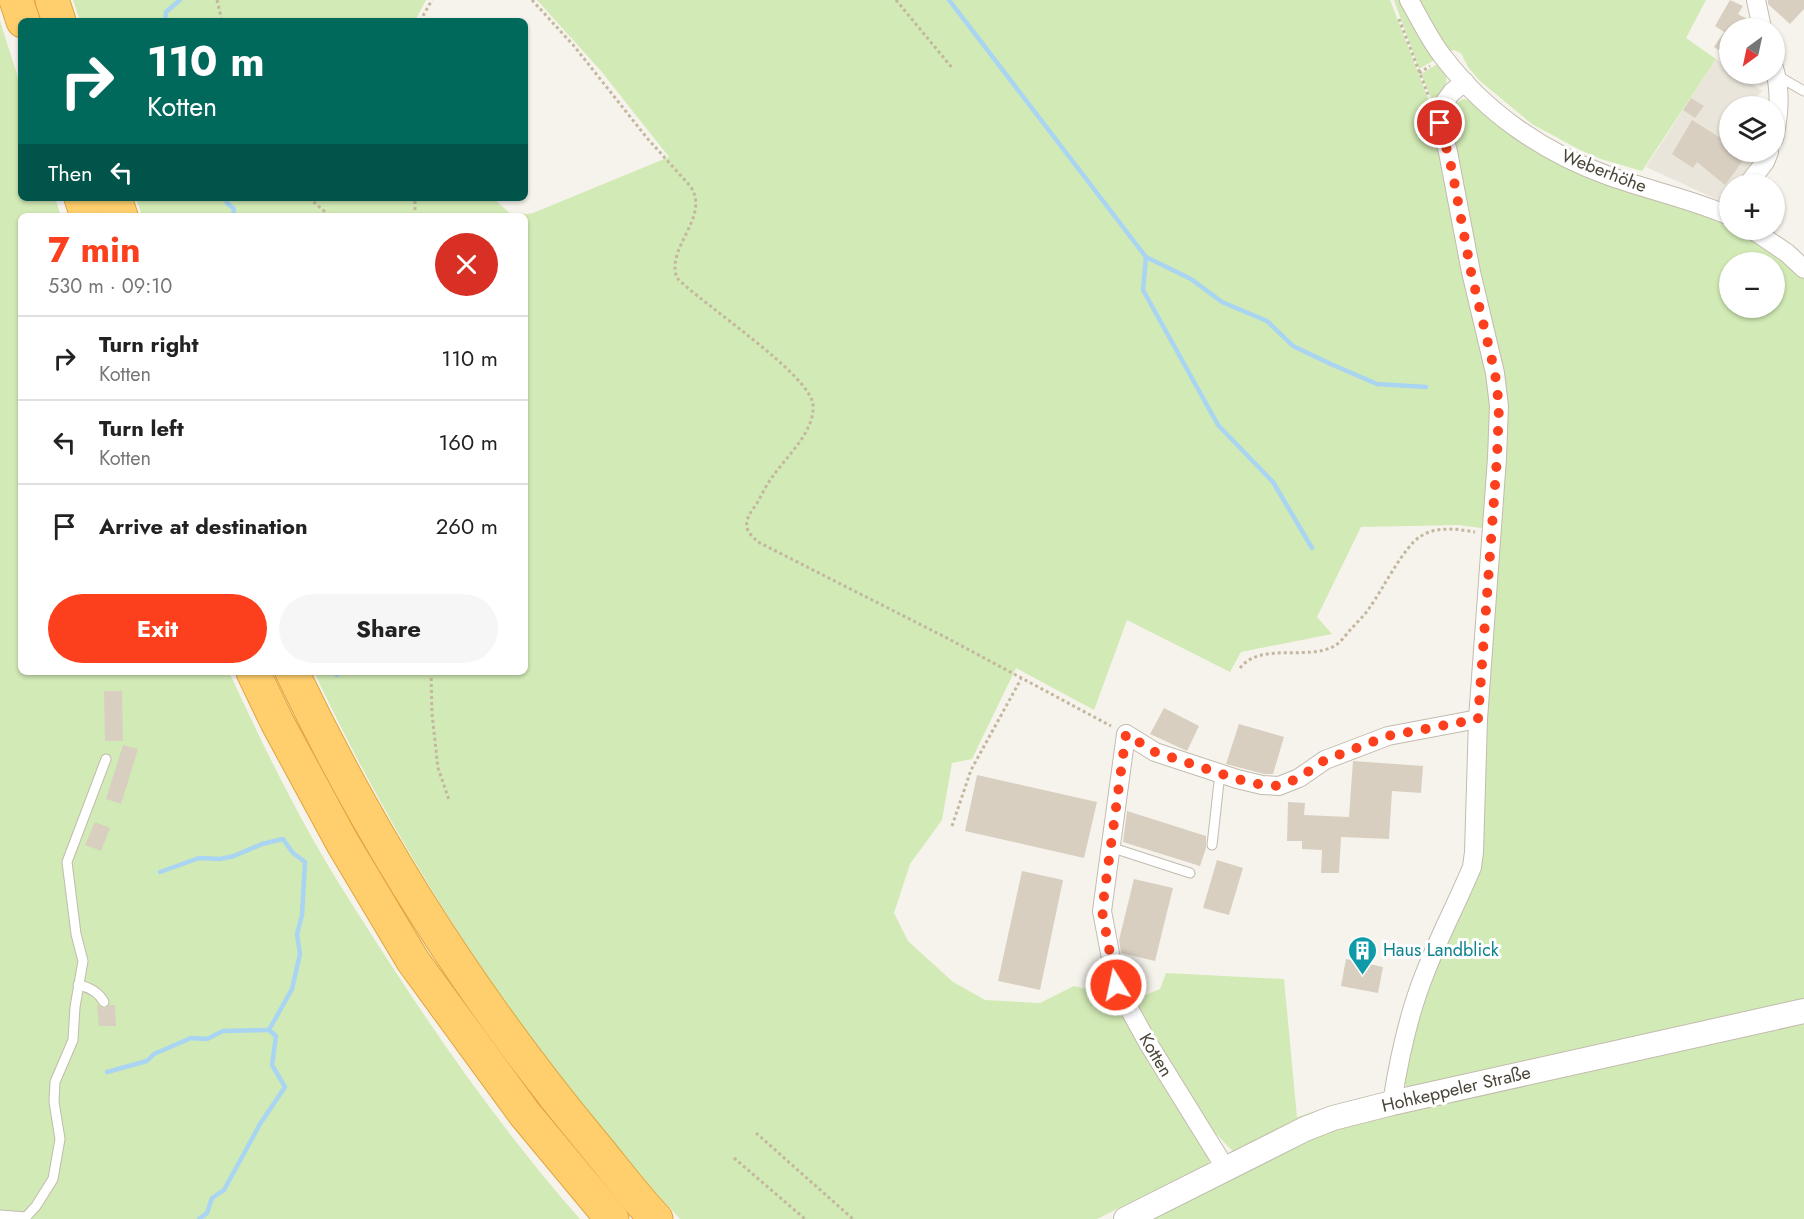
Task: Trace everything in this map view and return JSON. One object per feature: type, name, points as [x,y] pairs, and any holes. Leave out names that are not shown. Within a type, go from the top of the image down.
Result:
[{"type":"highway","points":[[16,0],[22,18]]},
{"type":"highway","points":[[52,0],[58,18]]},
{"type":"highway","points":[[255,675],[277,722],[342,842],[413,961],[524,1113],[612,1219]]},
{"type":"highway","points":[[294,675],[348,784],[393,863],[442,940],[510,1038],[568,1114],[656,1219]]},
{"type":"street","points":[[1756,0],[1760,18]]},
{"type":"street","name":"Weberhöhe","points":[[1402,5],[1443,58],[1494,111],[1552,151],[1611,177],[1719,211]]},
{"type":"street","points":[[1392,1103],[1398,1066],[1414,1005],[1425,974],[1472,867],[1475,832],[1478,719],[1497,458],[1498,395],[1471,272],[1460,207],[1440,123],[1440,113],[1444,103],[1452,92],[1465,82]]},
{"type":"street","points":[[1756,174],[1765,162]]},
{"type":"street","points":[[1768,240],[1804,268]]},
{"type":"street","points":[[1126,734],[1155,752],[1262,785],[1279,786],[1299,778],[1325,760],[1388,736],[1478,719]]},
{"type":"street","name":"Kotten","points":[[1126,734],[1102,911],[1116,985],[1148,1042],[1226,1168]]},
{"type":"street","name":"Hohkeppeler Straße","points":[[1126,1219],[1305,1129],[1333,1118],[1804,1011]]},
{"type":"lane","points":[[1785,78],[1804,91]]},
{"type":"lane","points":[[0,1215],[26,1217],[53,1179],[60,1139],[54,1102],[55,1082],[73,1040],[78,985],[83,961],[76,934],[67,862],[106,759]]},
{"type":"lane","points":[[1212,845],[1220,773]]},
{"type":"lane","points":[[1110,847],[1190,873]]},
{"type":"lane","points":[[78,985],[88,987],[104,1002]]},
{"type":"path","points":[[217,0],[221,18]]},
{"type":"path","points":[[422,18],[432,0]]},
{"type":"path","points":[[532,0],[574,46],[641,131],[696,195],[695,211],[674,265],[677,278],[779,362],[810,393],[813,402],[810,424],[772,478],[747,519],[750,535],[758,542],[945,637],[1126,734]]},
{"type":"path","points":[[896,0],[953,69]]},
{"type":"path","points":[[1402,5],[1419,73],[1443,58]]},
{"type":"path","points":[[312,201],[326,213]]},
{"type":"path","points":[[1240,668],[1246,660],[1258,656],[1317,650],[1336,645],[1369,609],[1405,554],[1419,537],[1432,531],[1457,528],[1491,536]]},
{"type":"path","points":[[431,675],[432,714],[438,768],[449,800]]},
{"type":"path","points":[[952,826],[972,770],[1021,679]]},
{"type":"path","points":[[756,1133],[853,1219]]},
{"type":"path","points":[[734,1158],[805,1219]]},
{"type":"shaded area","points":[[1716,59],[1719,61],[1719,84],[1752,84],[1762,91],[1758,96],[1719,96],[1719,162],[1762,162],[1755,174],[1719,174],[1719,200],[1646,167]]},
{"type":"green space","points":[[73,0],[426,0],[417,18],[79,18]]},
{"type":"green space","points":[[537,0],[1390,0],[1434,114],[1492,401],[1487,522],[1481,528],[1459,525],[1361,527],[1317,617],[1332,634],[1241,652],[1230,672],[1127,620],[1094,710],[1016,668],[972,759],[952,763],[942,820],[910,864],[894,913],[908,941],[953,982],[985,1000],[1040,1003],[1074,986],[1107,994],[1121,1016],[1132,1026],[1211,1155],[1208,1164],[1097,1219],[680,1219],[573,1094],[523,1027],[431,889],[350,745],[315,675],[528,675],[528,214],[669,157],[601,71]]},
{"type":"green space","points":[[1394,0],[1400,0],[1436,59],[1419,69]]},
{"type":"green space","points":[[1415,0],[1706,0],[1686,38],[1716,59],[1642,171],[1601,159],[1532,124],[1480,81],[1468,67],[1461,53],[1454,50],[1448,52]]},
{"type":"green space","points":[[0,21],[18,78],[18,201],[56,201],[60,213],[18,213],[18,675],[230,675],[296,808],[360,917],[460,1067],[530,1160],[580,1219],[0,1219]]},
{"type":"green space","points":[[1439,63],[1445,74],[1446,84],[1437,104],[1434,104],[1421,74]]},
{"type":"green space","points":[[1463,99],[1469,100],[1675,203],[1719,221],[1719,240],[1762,240],[1782,252],[1719,252],[1719,318],[1785,318],[1785,254],[1804,269],[1804,1003],[1415,1090],[1406,1086],[1403,1077],[1416,1015],[1478,870],[1483,744],[1503,455],[1450,135],[1450,114],[1454,106]]},
{"type":"green space","points":[[137,201],[496,201],[510,213],[141,213]]},
{"type":"green space","points":[[1166,973],[1284,979],[1297,1117],[1337,1104],[1373,1098],[1231,1153],[1232,1150],[1203,1117],[1178,1079],[1136,999],[1160,989]]},
{"type":"green space","points":[[1804,1020],[1804,1219],[1144,1219],[1341,1124]]},
{"type":"building","points":[[1730,0],[1743,6],[1738,14],[1745,18],[1720,18]]},
{"type":"building","points":[[1768,0],[1804,0],[1804,9],[1790,24],[1768,4]]},
{"type":"building","points":[[1719,40],[1719,50],[1714,47]]},
{"type":"building","points":[[1691,98],[1704,106],[1695,118],[1683,110]]},
{"type":"building","points":[[1692,120],[1719,137],[1719,162],[1742,162],[1733,174],[1719,174],[1719,180],[1697,162],[1693,168],[1672,154]]},
{"type":"building","points":[[104,691],[122,691],[123,741],[105,741]]},
{"type":"building","points":[[1164,708],[1199,726],[1187,751],[1150,734]]},
{"type":"building","points":[[1239,724],[1284,737],[1273,774],[1264,774],[1226,764]]},
{"type":"building","points":[[123,745],[138,749],[121,804],[106,799]]},
{"type":"building","points":[[1353,761],[1423,766],[1421,793],[1392,791],[1389,839],[1341,837],[1339,873],[1321,873],[1322,850],[1302,849],[1302,841],[1287,841],[1288,802],[1305,803],[1304,815],[1349,817]]},
{"type":"building","points":[[977,775],[1097,802],[1084,858],[965,831]]},
{"type":"building","points":[[1127,811],[1206,836],[1206,848],[1200,866],[1123,842]]},
{"type":"building","points":[[95,822],[110,828],[101,851],[85,845]]},
{"type":"building","points":[[1217,860],[1243,868],[1229,915],[1203,908]]},
{"type":"building","points":[[1022,871],[1063,880],[1040,990],[998,981]]},
{"type":"building","points":[[1134,879],[1173,888],[1155,961],[1121,953],[1119,940]]},
{"type":"building","name":"Haus Landblick","points":[[1346,959],[1383,967],[1378,993],[1341,986]]},
{"type":"building","points":[[97,1005],[104,1009],[115,1005],[116,1026],[99,1026]]},
{"type":"waterway","points":[[165,18],[166,12],[180,0]]},
{"type":"waterway","points":[[949,0],[1146,257],[1143,290],[1218,425],[1273,482],[1312,548]]},
{"type":"waterway","points":[[227,201],[234,209],[233,213]]},
{"type":"waterway","points":[[1146,257],[1191,279],[1222,302],[1267,321],[1293,346],[1333,365],[1377,384],[1426,387]]},
{"type":"waterway","points":[[160,872],[199,858],[220,859],[234,856],[262,844],[283,839],[293,853],[305,862],[302,915],[297,934],[300,954],[292,989],[269,1030],[276,1036],[272,1065],[285,1087],[260,1124],[224,1190],[212,1198],[207,1213],[199,1219]]},
{"type":"waterway","points":[[107,1072],[147,1061],[154,1054],[191,1038],[207,1039],[223,1031],[269,1030]]},
{"type":"place","name":"Haus Landblick","points":[[1362,976]]},
{"type":"route","points":[[1116,985],[1102,911],[1126,734],[1155,752],[1237,779],[1262,785],[1279,786],[1299,778],[1325,760],[1388,736],[1478,719],[1499,406],[1495,373],[1440,123]]}]
